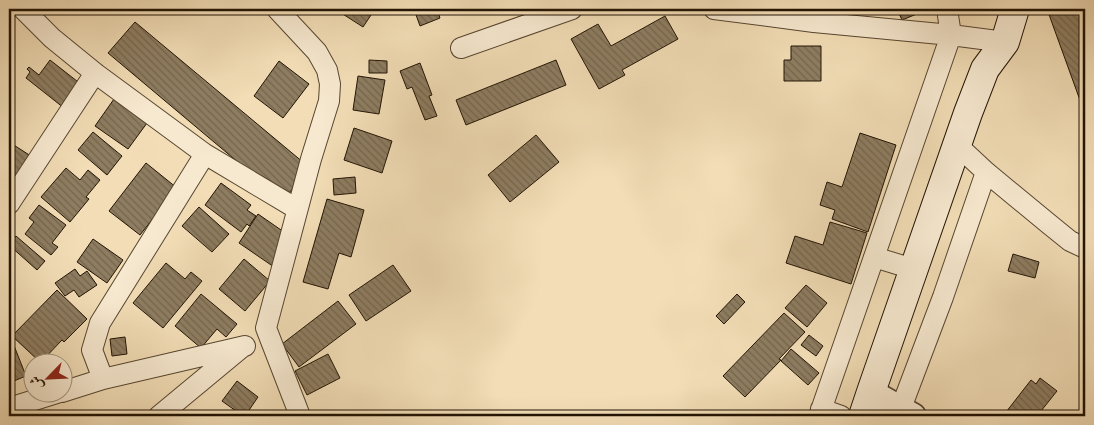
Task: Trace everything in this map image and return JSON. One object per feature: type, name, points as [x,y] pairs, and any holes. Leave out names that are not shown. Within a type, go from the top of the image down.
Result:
[{"type":"main road","points":[[995,40],[997,9]]},
{"type":"main road","points":[[867,404],[956,144],[995,40],[1015,9]]},
{"type":"street","points":[[23,9],[52,38],[95,74],[205,154],[297,209]]},
{"type":"street","points":[[277,9],[317,52],[326,70],[330,84],[328,101],[266,328],[300,416]]},
{"type":"street","points":[[461,48],[572,9]]},
{"type":"street","points":[[714,9],[814,22],[995,40]]},
{"type":"street","points":[[841,416],[820,413],[951,35],[946,9]]},
{"type":"street","points":[[9,204],[95,74]]},
{"type":"street","points":[[956,144],[986,172],[1070,241],[1085,248]]},
{"type":"street","points":[[103,379],[92,350],[100,324],[205,154]]},
{"type":"street","points":[[867,404],[904,414],[986,172]]},
{"type":"street","points":[[874,257],[913,268]]},
{"type":"street","points":[[159,416],[266,328]]},
{"type":"street","points":[[72,389],[103,379],[244,346]]},
{"type":"street","points":[[9,408],[28,402]]},
{"type":"building","points":[[335,9],[375,9],[363,27]]},
{"type":"building","points":[[424,9],[437,9],[440,18],[420,26],[415,12]]},
{"type":"building","points":[[897,9],[929,9],[902,20]]},
{"type":"building","points":[[1047,9],[1082,9],[1085,18],[1085,114]]},
{"type":"building","points":[[665,16],[678,39],[622,70],[625,75],[599,89],[571,39],[598,24],[611,46]]},
{"type":"building","points":[[135,22],[310,168],[283,200],[108,53]]},
{"type":"building","points":[[791,46],[821,46],[821,81],[784,81],[784,60],[791,60]]},
{"type":"building","points":[[50,60],[82,85],[64,108],[26,78],[30,72],[27,69],[29,67],[39,75]]},
{"type":"building","points":[[369,60],[387,61],[387,73],[369,73]]},
{"type":"building","points":[[556,60],[566,85],[466,125],[456,100]]},
{"type":"building","points":[[279,61],[309,84],[283,118],[254,96]]},
{"type":"building","points":[[420,63],[432,95],[429,96],[437,116],[425,120],[412,87],[407,89],[400,71]]},
{"type":"building","points":[[358,76],[385,80],[379,114],[353,110]]},
{"type":"building","points":[[114,99],[147,123],[128,149],[95,126]]},
{"type":"building","points":[[354,128],[392,141],[382,173],[344,160]]},
{"type":"building","points":[[93,132],[122,156],[107,175],[78,150]]},
{"type":"building","points":[[860,133],[896,145],[868,232],[832,219],[835,210],[820,205],[827,182],[842,187]]},
{"type":"building","points":[[536,135],[559,162],[510,202],[488,175]]},
{"type":"building","points":[[9,142],[34,158],[9,187]]},
{"type":"building","points":[[146,163],[177,188],[140,235],[109,211]]},
{"type":"building","points":[[66,168],[80,180],[88,170],[100,180],[86,197],[89,199],[70,222],[41,197]]},
{"type":"building","points":[[355,177],[356,193],[334,195],[333,179]]},
{"type":"building","points":[[221,183],[251,205],[247,210],[256,216],[249,226],[247,224],[241,232],[205,205]]},
{"type":"building","points":[[327,199],[364,210],[351,257],[339,253],[328,289],[303,282]]},
{"type":"building","points":[[39,205],[66,225],[52,243],[58,247],[51,255],[25,234],[34,222],[29,218]]},
{"type":"building","points":[[199,207],[229,234],[212,252],[182,226]]},
{"type":"building","points":[[258,214],[294,239],[274,267],[239,243]]},
{"type":"building","points":[[830,222],[867,233],[851,284],[786,263],[795,236],[823,245]]},
{"type":"building","points":[[16,236],[45,261],[37,270],[9,245]]},
{"type":"building","points":[[93,239],[123,260],[107,283],[77,262]]},
{"type":"building","points":[[1013,254],[1039,262],[1035,278],[1008,271]]},
{"type":"building","points":[[244,259],[270,281],[245,311],[219,289]]},
{"type":"building","points":[[166,263],[185,279],[191,272],[202,281],[163,328],[133,303]]},
{"type":"building","points":[[393,265],[411,291],[366,321],[349,295]]},
{"type":"building","points":[[75,269],[80,276],[87,271],[97,285],[79,297],[74,290],[65,296],[55,283]]},
{"type":"building","points":[[806,285],[827,303],[807,327],[785,308]]},
{"type":"building","points":[[57,290],[87,319],[64,342],[62,340],[51,352],[29,352],[12,336]]},
{"type":"building","points":[[201,294],[237,324],[226,337],[217,329],[201,348],[175,326]]},
{"type":"building","points":[[737,294],[745,302],[724,324],[716,316]]},
{"type":"building","points":[[338,301],[356,324],[299,367],[282,344]]},
{"type":"building","points":[[784,313],[805,332],[745,397],[723,376]]},
{"type":"building","points":[[809,335],[823,346],[816,356],[801,345]]},
{"type":"building","points":[[125,337],[127,354],[112,356],[110,339]]},
{"type":"building","points":[[11,338],[22,366],[22,378],[9,383],[9,339]]},
{"type":"building","points":[[791,349],[819,373],[808,385],[781,361]]},
{"type":"building","points":[[328,354],[340,378],[307,395],[295,371]]},
{"type":"building","points":[[1040,378],[1057,391],[1037,416],[1003,416],[1031,380],[1036,384]]},
{"type":"building","points":[[237,381],[258,397],[245,416],[222,401]]}]
